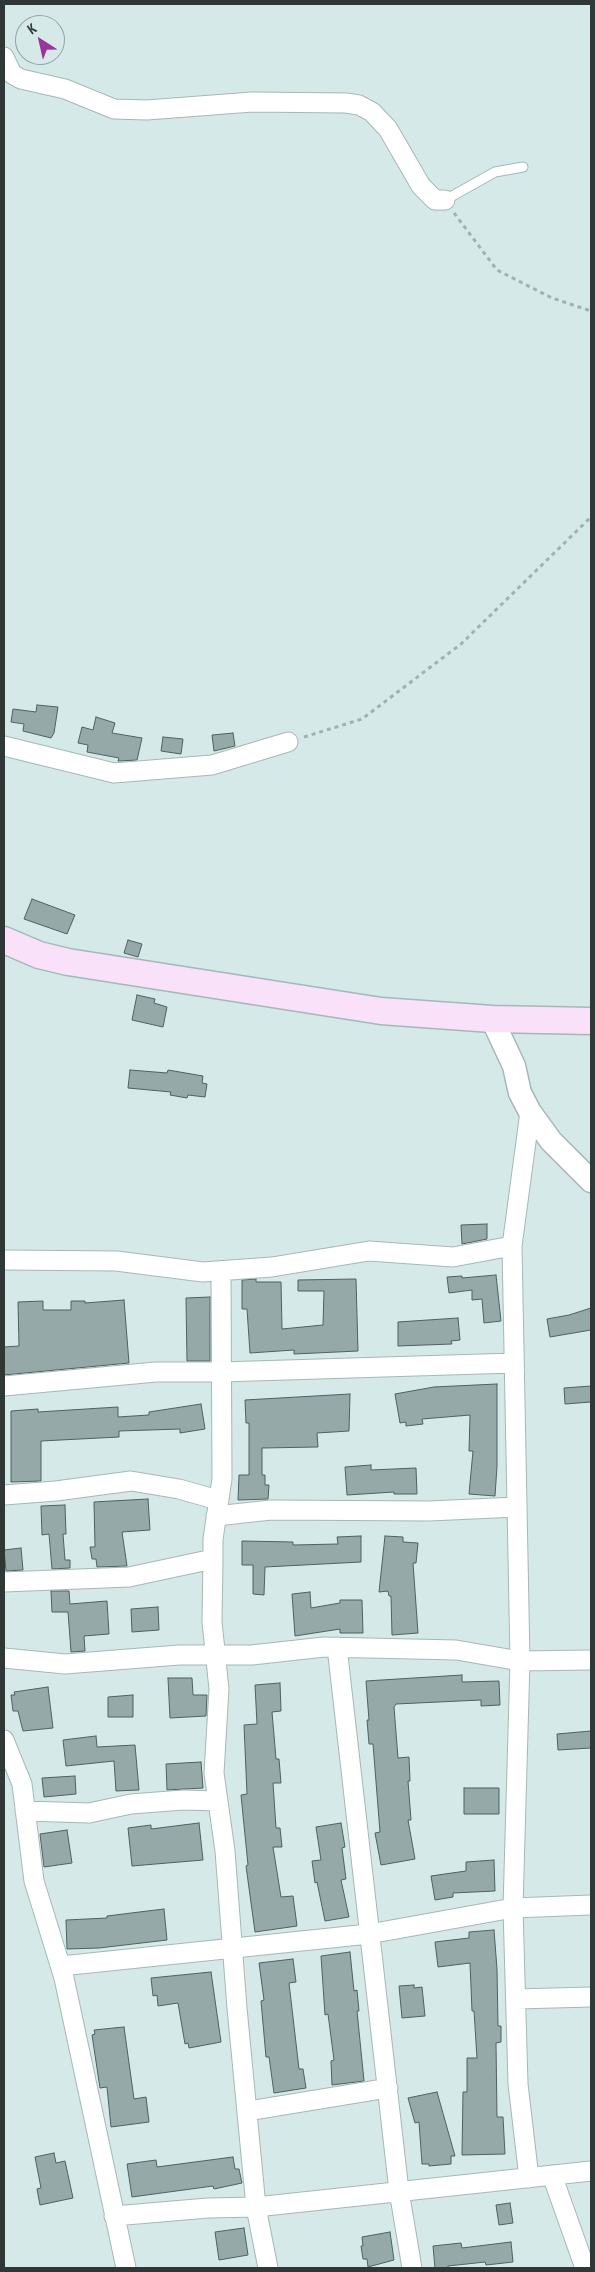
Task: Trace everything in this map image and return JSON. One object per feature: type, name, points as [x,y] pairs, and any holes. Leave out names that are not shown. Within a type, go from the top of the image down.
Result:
[{"type":"main road","points":[[4,940],[49,958],[150,976],[381,1011],[492,1019],[591,1021]]},
{"type":"street","points":[[4,58],[12,74],[21,79],[65,90],[114,109],[147,110],[252,102],[346,103],[360,105],[372,112],[388,129],[421,186],[435,200],[445,200]]},
{"type":"street","points":[[4,746],[114,773],[212,765],[288,742]]},
{"type":"street","points":[[492,1019],[514,1066],[520,1093],[530,1112],[552,1141],[591,1180]]},
{"type":"street","points":[[529,2178],[518,2084],[513,1908],[520,1661],[512,1246],[530,1112]]},
{"type":"street","points":[[4,1260],[116,1261],[203,1272],[272,1267],[369,1251],[453,1257],[512,1246]]},
{"type":"street","points":[[221,1271],[222,1479],[217,1508],[213,1559],[212,1622],[219,1690],[214,1774],[225,1851],[256,2207],[268,2268]]},
{"type":"street","points":[[4,1386],[156,1372],[221,1372],[514,1363]]},
{"type":"street","points":[[4,1495],[56,1491],[131,1481],[178,1490],[217,1508],[430,1511],[517,1507]]},
{"type":"street","points":[[4,1582],[129,1577],[213,1559]]},
{"type":"street","points":[[337,1647],[400,2191],[412,2268]]},
{"type":"street","points":[[4,1658],[65,1664],[215,1654],[252,1655],[337,1647],[456,1650],[520,1661],[591,1660]]},
{"type":"street","points":[[4,1740],[22,1784],[34,1881],[61,1966],[126,2268]]},
{"type":"street","points":[[25,1811],[90,1813],[131,1804],[183,1800],[218,1801]]},
{"type":"street","points":[[61,1966],[369,1934],[513,1908],[591,1906]]},
{"type":"street","points":[[516,1999],[591,1998]]},
{"type":"street","points":[[248,2111],[388,2088]]},
{"type":"street","points":[[114,2216],[208,2208],[256,2207],[591,2171]]},
{"type":"street","points":[[552,2175],[584,2268]]},
{"type":"lane","points":[[445,200],[495,172],[523,167]]},
{"type":"path","points":[[445,200],[497,270],[552,298],[591,311]]},
{"type":"path","points":[[288,742],[362,719],[461,644],[591,517]]},
{"type":"building","points":[[37,705],[58,707],[54,733],[51,738],[23,731],[24,724],[11,722],[13,709],[36,712]]},
{"type":"building","points":[[96,717],[115,723],[112,733],[142,738],[137,760],[118,761],[119,758],[87,752],[88,745],[78,743],[82,727],[93,730]]},
{"type":"building","points":[[233,733],[235,746],[214,751],[212,735]]},
{"type":"building","points":[[163,737],[183,739],[181,754],[161,751]]},
{"type":"building","points":[[32,899],[75,915],[67,934],[24,919]]},
{"type":"building","points":[[128,940],[142,944],[138,957],[124,953]]},
{"type":"building","points":[[137,995],[155,999],[154,1003],[167,1007],[163,1027],[132,1020]]},
{"type":"building","points":[[130,1070],[167,1073],[168,1070],[203,1076],[202,1083],[207,1084],[205,1097],[188,1095],[187,1098],[170,1095],[171,1092],[128,1088]]},
{"type":"building","points":[[487,1224],[487,1239],[462,1244],[461,1225]]},
{"type":"building","points":[[496,1275],[501,1321],[484,1323],[482,1299],[472,1300],[472,1290],[449,1293],[447,1277],[462,1276],[462,1278]]},
{"type":"building","points":[[256,1279],[256,1282],[281,1282],[282,1329],[323,1325],[324,1291],[298,1291],[298,1280],[356,1279],[358,1351],[294,1354],[294,1350],[250,1353],[247,1309],[242,1309],[242,1280]]},
{"type":"building","points":[[210,1297],[210,1361],[187,1361],[186,1298]]},
{"type":"building","points":[[124,1300],[129,1363],[4,1375],[4,1347],[19,1346],[18,1302],[43,1301],[43,1310],[71,1310],[71,1301],[85,1301],[85,1303]]},
{"type":"building","points":[[591,1308],[591,1330],[550,1337],[547,1319]]},
{"type":"building","points":[[458,1318],[460,1340],[451,1341],[452,1344],[398,1346],[398,1322]]},
{"type":"building","points":[[497,1384],[495,1496],[469,1494],[473,1451],[469,1451],[470,1415],[422,1419],[423,1424],[406,1426],[406,1422],[400,1423],[395,1394],[434,1387]]},
{"type":"building","points":[[591,1386],[591,1402],[565,1404],[564,1388]]},
{"type":"building","points":[[350,1394],[349,1431],[317,1433],[318,1447],[262,1448],[262,1475],[265,1475],[265,1485],[269,1485],[268,1499],[238,1500],[239,1475],[249,1475],[249,1423],[246,1423],[245,1400]]},
{"type":"building","points":[[201,1404],[205,1429],[180,1433],[180,1429],[119,1431],[119,1437],[41,1441],[41,1481],[11,1482],[11,1411],[38,1409],[38,1412],[118,1407],[118,1417],[149,1415],[149,1412]]},
{"type":"building","points":[[371,1465],[371,1470],[416,1468],[417,1494],[394,1494],[394,1492],[347,1495],[345,1467]]},
{"type":"building","points":[[148,1499],[150,1530],[122,1532],[127,1566],[97,1567],[96,1559],[92,1559],[90,1547],[95,1547],[94,1502]]},
{"type":"building","points":[[65,1505],[66,1534],[63,1534],[65,1560],[70,1560],[70,1568],[52,1569],[49,1534],[42,1535],[41,1506]]},
{"type":"building","points":[[361,1536],[361,1562],[265,1567],[264,1595],[253,1594],[253,1565],[242,1565],[242,1541],[293,1542],[293,1545],[338,1544],[337,1537]]},
{"type":"building","points":[[385,1536],[403,1537],[403,1542],[418,1543],[416,1563],[413,1563],[418,1633],[392,1635],[391,1596],[389,1596],[388,1591],[379,1592]]},
{"type":"building","points":[[21,1548],[23,1570],[6,1571],[4,1550]]},
{"type":"building","points":[[51,1591],[69,1591],[70,1604],[107,1601],[109,1634],[84,1636],[85,1651],[71,1652],[68,1612],[52,1612]]},
{"type":"building","points":[[310,1592],[311,1608],[340,1603],[340,1600],[362,1600],[363,1633],[340,1633],[340,1629],[295,1636],[292,1594]]},
{"type":"building","points":[[158,1607],[159,1630],[132,1632],[131,1609]]},
{"type":"building","points":[[462,1675],[462,1682],[499,1681],[500,1705],[481,1706],[481,1700],[396,1704],[394,1707],[398,1758],[409,1757],[410,1781],[408,1781],[411,1820],[408,1820],[415,1859],[381,1865],[375,1833],[380,1832],[373,1744],[369,1744],[366,1681]]},
{"type":"building","points":[[168,1678],[192,1678],[193,1695],[207,1695],[206,1716],[170,1718]]},
{"type":"building","points":[[280,1683],[281,1711],[272,1712],[276,1759],[279,1759],[281,1783],[273,1783],[276,1828],[280,1828],[282,1847],[273,1847],[281,1897],[293,1896],[297,1926],[255,1932],[246,1866],[248,1865],[241,1795],[247,1794],[244,1725],[257,1724],[255,1685]]},
{"type":"building","points":[[48,1687],[53,1728],[23,1731],[18,1711],[13,1711],[11,1695],[15,1695],[14,1692]]},
{"type":"building","points":[[133,1695],[133,1717],[108,1717],[108,1697]]},
{"type":"building","points":[[591,1731],[591,1748],[558,1750],[557,1734]]},
{"type":"building","points":[[96,1736],[97,1747],[135,1745],[139,1790],[116,1791],[114,1761],[66,1766],[63,1740]]},
{"type":"building","points":[[201,1762],[203,1788],[167,1790],[166,1764]]},
{"type":"building","points":[[75,1776],[76,1794],[44,1797],[42,1778]]},
{"type":"building","points":[[464,1788],[499,1788],[499,1814],[464,1814]]},
{"type":"building","points":[[199,1823],[203,1860],[132,1866],[128,1828],[151,1825],[151,1829]]},
{"type":"building","points":[[341,1823],[345,1847],[342,1848],[346,1879],[341,1880],[349,1917],[325,1921],[317,1882],[315,1883],[312,1861],[321,1860],[316,1827]]},
{"type":"building","points":[[67,1830],[72,1863],[44,1867],[40,1834]]},
{"type":"building","points":[[494,1860],[495,1891],[453,1893],[453,1897],[435,1900],[431,1876],[466,1871],[466,1862]]},
{"type":"building","points":[[164,1909],[167,1940],[99,1948],[67,1949],[66,1920],[107,1918],[107,1916]]},
{"type":"building","points":[[494,1930],[498,2026],[501,2026],[501,2042],[496,2043],[497,2117],[503,2117],[505,2154],[462,2155],[463,2092],[467,2092],[467,2058],[477,2058],[474,2011],[472,2011],[470,1963],[438,1967],[435,1942],[469,1938],[469,1932]]},
{"type":"building","points":[[350,1952],[354,1991],[357,1990],[359,2011],[357,2011],[364,2081],[332,2085],[331,2061],[334,2060],[328,2014],[325,2015],[321,1956]]},
{"type":"building","points":[[293,1959],[296,1982],[289,1983],[299,2069],[303,2069],[306,2088],[274,2093],[269,2057],[266,2057],[261,2001],[264,2000],[259,1963]]},
{"type":"building","points":[[211,1972],[221,2042],[189,2048],[188,2043],[185,2044],[178,2003],[158,2006],[157,1995],[153,1996],[151,1978]]},
{"type":"building","points":[[414,1985],[414,1988],[422,1987],[425,2016],[402,2018],[399,1986]]},
{"type":"building","points":[[124,2027],[134,2099],[146,2097],[149,2122],[111,2127],[107,2087],[100,2088],[92,2035],[95,2034],[94,2030]]},
{"type":"building","points":[[437,2092],[455,2156],[451,2156],[451,2164],[429,2166],[429,2164],[422,2164],[419,2122],[415,2123],[408,2098]]},
{"type":"building","points":[[54,2153],[56,2163],[65,2161],[73,2198],[40,2205],[37,2189],[41,2188],[35,2157]]},
{"type":"building","points":[[233,2157],[235,2169],[239,2169],[242,2183],[214,2189],[213,2186],[132,2197],[127,2164],[156,2160],[157,2167]]},
{"type":"building","points":[[510,2203],[513,2223],[499,2225],[496,2205]]},
{"type":"building","points":[[244,2228],[248,2255],[219,2260],[215,2232]]},
{"type":"building","points":[[390,2232],[394,2260],[368,2267],[367,2259],[363,2259],[362,2237]]},
{"type":"building","points":[[511,2242],[513,2262],[486,2265],[485,2262],[448,2266],[448,2268],[435,2268],[433,2246],[461,2243],[462,2248]]}]
